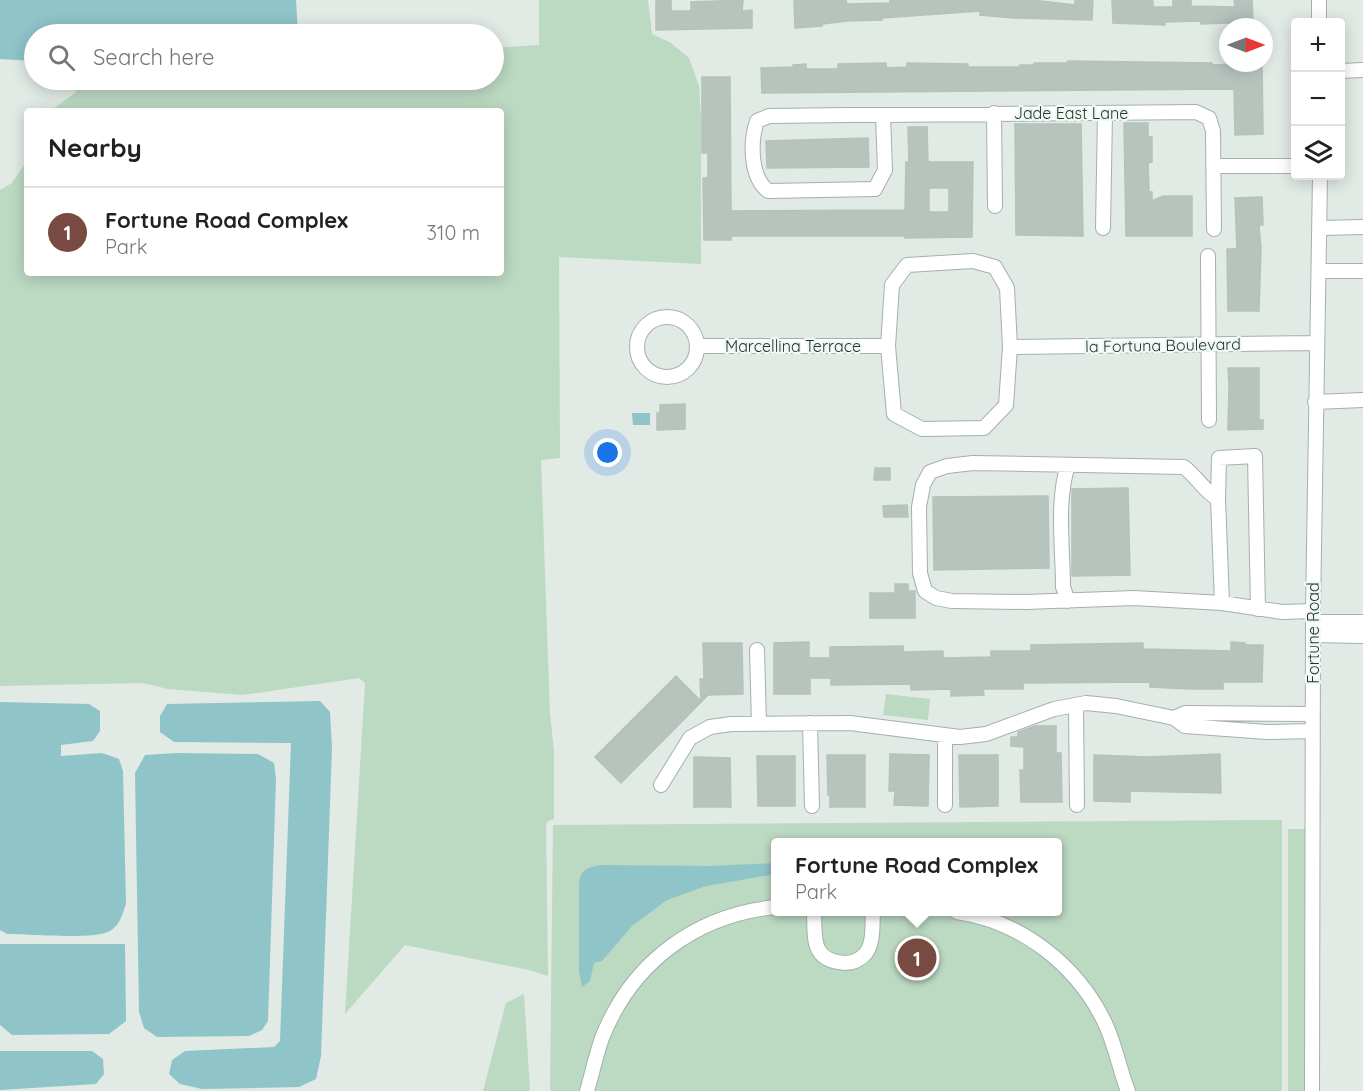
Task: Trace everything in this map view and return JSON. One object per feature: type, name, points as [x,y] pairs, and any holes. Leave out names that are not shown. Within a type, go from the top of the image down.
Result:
[{"type":"street","points":[[1318,0],[1318,18]]},
{"type":"street","points":[[1345,71],[1363,70]]},
{"type":"street","name":"Jade East Lane","points":[[883,115],[885,170],[875,189],[768,191],[761,185],[754,173],[754,131],[757,121],[769,116],[1196,112],[1209,118],[1213,131],[1214,229]]},
{"type":"street","points":[[994,113],[994,206]]},
{"type":"street","points":[[1103,228],[1105,113]]},
{"type":"street","points":[[1214,166],[1291,166]]},
{"type":"street","name":"Fortune Road","points":[[1312,1091],[1313,622],[1320,180]]},
{"type":"street","points":[[1320,228],[1363,227]]},
{"type":"street","points":[[1208,256],[1209,420]]},
{"type":"street","points":[[973,261],[995,267],[1007,288],[1010,347],[1006,405],[984,428],[922,429],[894,414],[888,346],[892,285],[907,265],[973,261]]},
{"type":"street","points":[[1320,271],[1363,271]]},
{"type":"street","points":[[666,317],[684,322],[696,337],[697,346],[696,356],[691,365],[674,376],[663,376],[646,367],[640,358],[638,348],[643,330],[649,323],[666,317]]},
{"type":"street","name":"la Fortuna Boulevard","points":[[1010,347],[1316,344]]},
{"type":"street","name":"Marcellina Terrace","points":[[697,346],[888,346]]},
{"type":"street","points":[[1315,402],[1363,400]]},
{"type":"street","points":[[1222,603],[1218,499],[1219,458],[1255,456],[1258,609]]},
{"type":"street","points":[[1218,499],[1206,492],[1196,476],[1184,467],[973,463],[947,466],[930,472],[923,485],[919,507],[920,573],[925,591],[936,598],[952,601],[1068,601],[1134,598],[1222,603],[1282,612],[1363,636]]},
{"type":"street","points":[[1068,465],[1063,478],[1062,500],[1063,587],[1068,601]]},
{"type":"street","points":[[1313,622],[1363,622]]},
{"type":"street","points":[[757,650],[759,724]]},
{"type":"street","points":[[660,784],[690,738],[711,728],[731,724],[850,723],[960,737],[986,734],[1054,709],[1086,703],[1116,706],[1174,718],[1185,713],[1242,730],[1313,731]]},
{"type":"street","points":[[1076,705],[1077,805]]},
{"type":"street","points":[[1203,720],[1241,713],[1313,714]]},
{"type":"street","points":[[1241,713],[1242,730]]},
{"type":"street","points":[[810,723],[812,806]]},
{"type":"street","points":[[945,735],[945,805]]},
{"type":"street","points":[[586,1091],[613,1014],[630,987],[651,964],[676,942],[700,928],[727,916],[771,907]]},
{"type":"street","points":[[814,916],[815,942],[821,954],[832,962],[852,963],[865,954],[871,939],[873,916]]},
{"type":"street","points":[[978,916],[1019,931],[1043,947],[1085,991],[1104,1021],[1128,1091]]},
{"type":"green space","points":[[539,0],[648,0],[652,34],[671,43],[689,58],[699,86],[701,264],[559,257],[560,458],[541,460],[550,713],[554,752],[554,819],[548,821],[546,825],[548,976],[529,970],[405,945],[345,1014],[365,683],[359,678],[243,695],[168,689],[143,683],[0,686],[0,190],[12,183],[24,165],[24,276],[504,276],[504,108],[54,108],[76,90],[504,90],[504,47],[539,45]]},
{"type":"green space","points":[[886,694],[930,699],[928,720],[883,715]]},
{"type":"green space","points":[[1282,820],[1282,1091],[550,1091],[553,825]]},
{"type":"green space","points":[[1288,829],[1305,829],[1305,1091],[1288,1091]]},
{"type":"green space","points":[[524,994],[530,1091],[483,1091],[506,1003]]},
{"type":"water","points":[[0,0],[296,0],[297,24],[24,24],[24,60],[0,59]]},
{"type":"water","points":[[632,413],[650,413],[650,425],[633,425]]},
{"type":"water","points":[[320,701],[330,712],[332,748],[321,1056],[316,1079],[299,1087],[202,1089],[180,1084],[169,1074],[172,1060],[185,1051],[274,1047],[280,1041],[291,743],[174,742],[160,732],[160,716],[167,704]]},
{"type":"water","points":[[0,702],[89,704],[100,711],[100,731],[93,741],[61,745],[61,756],[102,753],[119,759],[123,771],[126,904],[118,923],[110,931],[102,934],[60,936],[7,934],[0,930]]},
{"type":"water","points":[[258,754],[274,763],[276,779],[268,1021],[262,1030],[249,1036],[157,1037],[144,1028],[139,1012],[135,773],[145,755]]},
{"type":"water","points":[[771,863],[771,875],[706,886],[667,900],[632,926],[602,961],[594,963],[590,981],[582,987],[579,972],[579,883],[581,875],[586,870],[601,865],[710,866]]},
{"type":"water","points":[[0,944],[125,944],[126,1021],[109,1034],[12,1035],[0,1025]]},
{"type":"water","points":[[0,1051],[92,1051],[103,1059],[104,1074],[96,1084],[0,1090]]},
{"type":"building","points":[[656,0],[671,0],[671,11],[691,11],[691,2],[743,0],[742,11],[752,10],[752,28],[656,30]]},
{"type":"building","points":[[794,0],[846,0],[847,4],[890,3],[890,0],[1032,0],[1075,5],[1075,0],[1093,0],[1092,20],[1013,18],[980,15],[980,11],[847,21],[795,28]]},
{"type":"building","points":[[1112,0],[1153,1],[1153,7],[1173,7],[1173,0],[1191,0],[1191,6],[1235,7],[1234,0],[1252,0],[1253,18],[1219,18],[1219,23],[1201,24],[1201,21],[1165,22],[1165,25],[1113,23]]},
{"type":"building","points":[[1068,61],[1212,63],[1212,65],[1219,65],[1219,72],[1262,72],[1263,134],[1235,135],[1234,89],[762,93],[761,68],[793,67],[793,65],[806,64],[806,69],[838,69],[838,64],[886,63],[886,68],[907,67],[907,63],[968,64],[968,67],[1020,67],[1020,65],[1034,65],[1034,63],[1068,63]]},
{"type":"building","points":[[702,77],[730,77],[731,211],[905,210],[906,162],[909,162],[908,127],[927,127],[928,162],[973,162],[972,237],[731,236],[731,240],[704,240],[703,178],[708,178],[708,153],[702,153]],"holes":[[[929,188],[949,188],[949,212],[929,212]]]},
{"type":"building","points":[[1124,123],[1148,123],[1148,137],[1152,137],[1152,162],[1148,163],[1149,192],[1152,192],[1152,201],[1163,196],[1192,196],[1192,236],[1126,236]]},
{"type":"building","points":[[1015,124],[1081,124],[1083,236],[1016,235]]},
{"type":"building","points":[[868,138],[869,167],[767,168],[766,141]]},
{"type":"building","points":[[1262,197],[1263,225],[1259,225],[1261,249],[1259,311],[1228,311],[1227,249],[1237,249],[1235,198]]},
{"type":"building","points":[[1228,368],[1259,368],[1259,420],[1263,420],[1263,429],[1228,430]]},
{"type":"building","points":[[685,404],[685,429],[657,430],[657,413],[660,413],[660,405]]},
{"type":"building","points":[[875,468],[890,468],[890,480],[874,480]]},
{"type":"building","points":[[1128,488],[1130,575],[1072,576],[1072,489]]},
{"type":"building","points":[[1048,496],[1049,568],[934,570],[933,497]]},
{"type":"building","points":[[907,505],[908,517],[884,517],[883,506]]},
{"type":"building","points":[[895,584],[908,584],[908,591],[915,591],[915,618],[870,618],[870,593],[895,593]]},
{"type":"building","points":[[809,642],[809,658],[830,658],[830,647],[903,646],[903,652],[943,651],[943,658],[991,657],[991,651],[1031,651],[1031,645],[1143,643],[1143,649],[1231,651],[1231,642],[1245,643],[1245,645],[1263,645],[1262,682],[1223,682],[1223,689],[1150,687],[1150,682],[1023,683],[1023,689],[983,689],[984,695],[951,696],[951,689],[911,690],[911,684],[831,685],[831,678],[810,678],[810,694],[774,694],[774,643]]},
{"type":"building","points":[[703,643],[742,643],[743,694],[708,695],[621,783],[595,757],[676,676],[701,701],[700,679],[704,679]]},
{"type":"building","points":[[1035,726],[1056,726],[1056,753],[1061,753],[1062,802],[1021,802],[1020,770],[1024,770],[1024,747],[1011,746],[1011,737],[1018,737],[1018,732]]},
{"type":"building","points":[[890,754],[929,755],[928,806],[894,805],[895,791],[889,791]]},
{"type":"building","points":[[1220,754],[1221,793],[1130,791],[1130,802],[1094,801],[1094,755],[1148,757]]},
{"type":"building","points":[[827,755],[865,755],[865,807],[830,807]]},
{"type":"building","points":[[959,755],[998,755],[998,806],[960,807]]},
{"type":"building","points":[[757,756],[795,756],[795,806],[758,806]]},
{"type":"building","points":[[694,757],[730,758],[731,807],[694,807]]},
{"type":"place","name":"Fortune Road Complex","points":[[917,958]]}]
